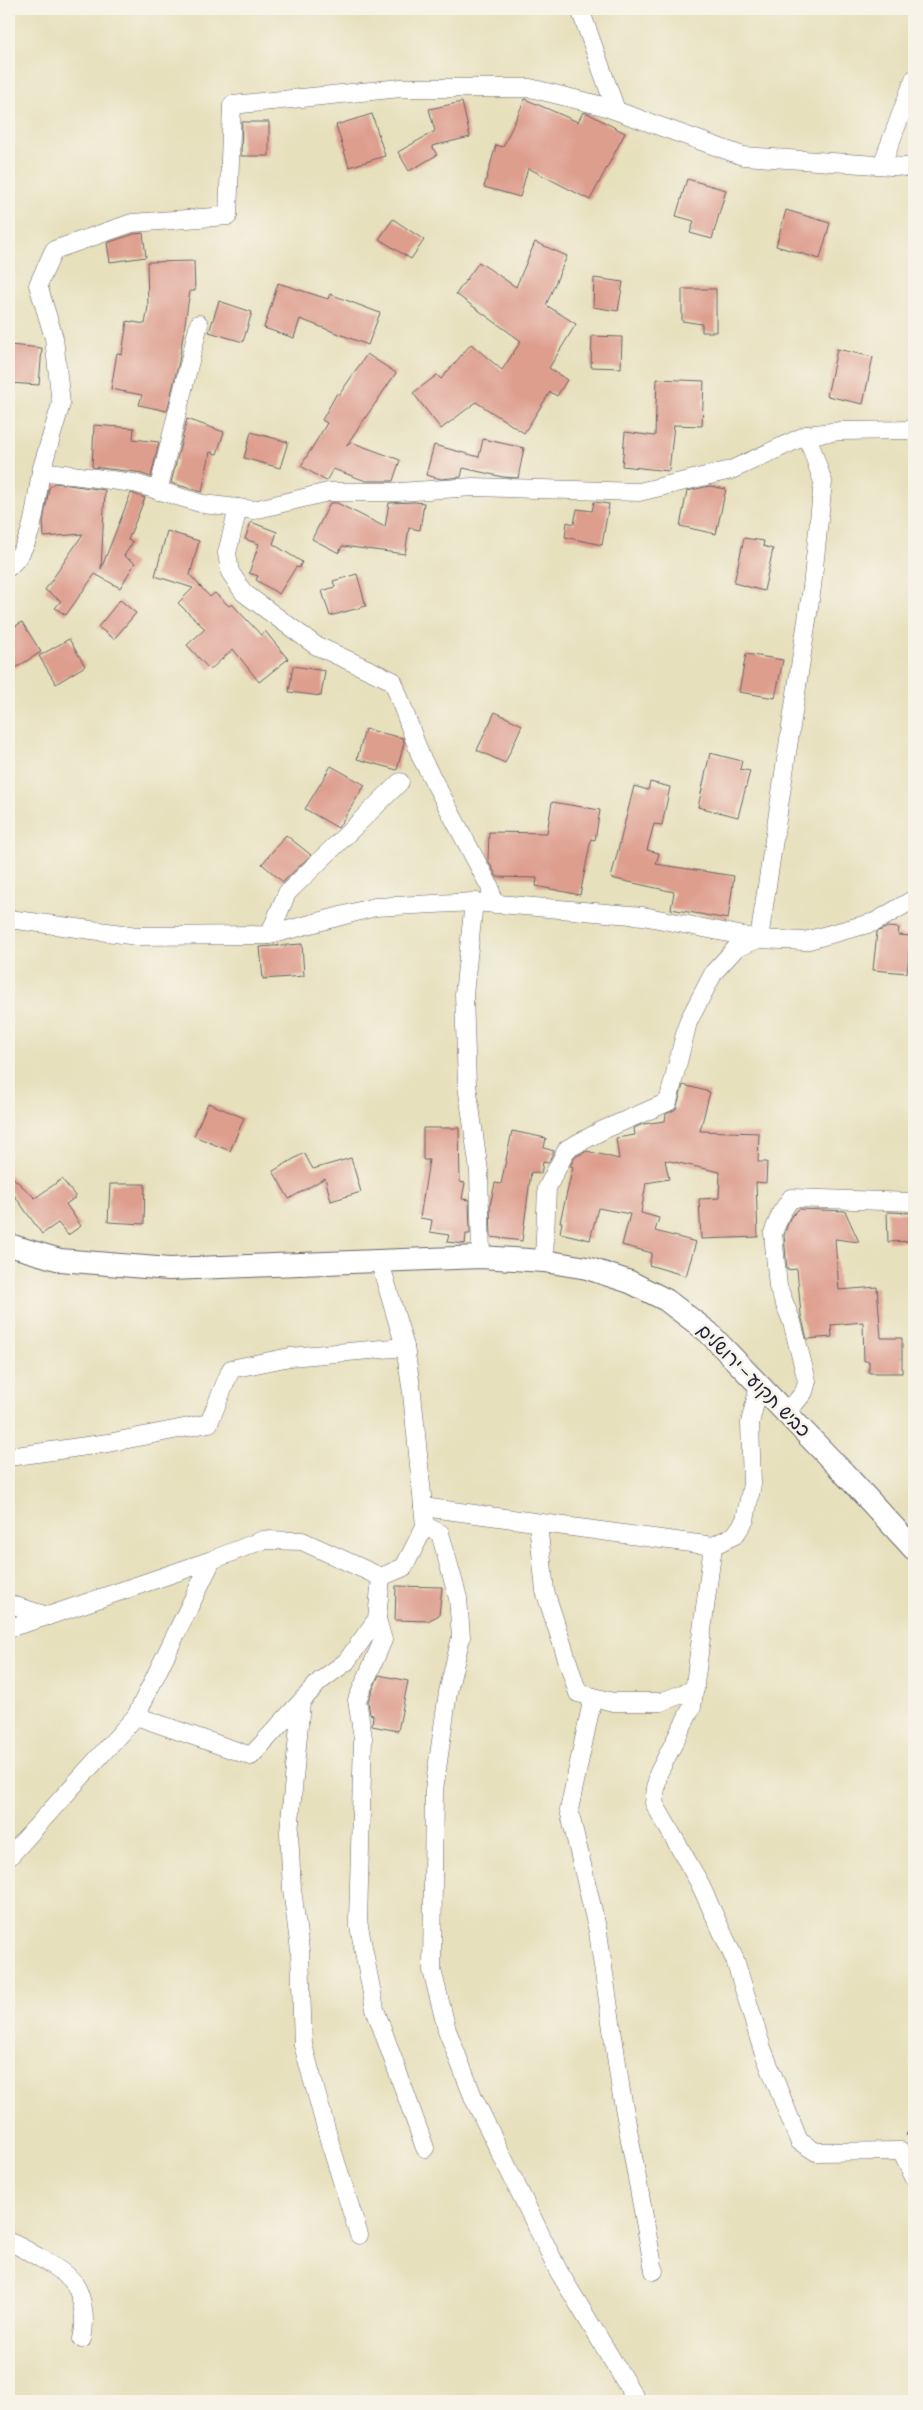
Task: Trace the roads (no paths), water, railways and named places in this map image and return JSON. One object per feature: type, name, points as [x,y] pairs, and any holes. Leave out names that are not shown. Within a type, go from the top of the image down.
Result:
[{"type":"main road","name":"כביש תקוע–ירושלים","points":[[9,1246],[60,1260],[169,1269],[379,1259],[481,1257],[544,1261],[587,1268],[630,1282],[666,1300],[708,1332],[914,1549]]},
{"type":"street","points":[[580,9],[616,110]]},
{"type":"street","points":[[882,165],[914,79]]},
{"type":"street","points":[[9,567],[19,557],[29,539],[41,471],[61,404],[54,338],[38,285],[54,250],[132,223],[228,216],[232,105],[402,88],[530,88],[616,110],[743,156],[882,165],[914,169]]},
{"type":"street","points":[[158,491],[199,324]]},
{"type":"street","points":[[41,471],[134,483],[202,504],[254,510],[328,492],[399,492],[474,487],[639,492],[731,470],[807,436],[840,431],[914,430]]},
{"type":"street","points":[[759,939],[812,587],[823,482],[807,436]]},
{"type":"street","points":[[238,508],[227,554],[230,572],[244,593],[315,645],[393,681],[421,757],[490,886],[493,904]]},
{"type":"street","points":[[269,935],[287,893],[400,782]]},
{"type":"street","points":[[9,919],[137,936],[269,935],[375,907],[474,902],[643,916],[759,939],[805,941],[875,922],[914,899]]},
{"type":"street","points":[[474,902],[464,994],[467,1086],[479,1171],[481,1257]]},
{"type":"street","points":[[544,1261],[547,1188],[567,1149],[602,1130],[668,1102],[688,1022],[714,972],[736,948],[759,939]]},
{"type":"street","points":[[783,1411],[796,1402],[804,1392],[807,1381],[792,1322],[778,1287],[773,1233],[781,1213],[791,1198],[914,1202]]},
{"type":"street","points":[[379,1259],[405,1347],[412,1393],[425,1526],[404,1567],[381,1578]]},
{"type":"street","points":[[9,1457],[108,1443],[208,1423],[231,1369],[290,1357],[405,1347]]},
{"type":"street","points":[[423,1507],[713,1546],[735,1535],[745,1520],[752,1484],[750,1424],[759,1386]]},
{"type":"street","points":[[538,1523],[545,1591],[578,1693],[614,1702],[660,1702],[695,1689]]},
{"type":"street","points":[[425,1526],[440,1533],[458,1598],[461,1637],[448,1692],[434,1790],[432,1970],[447,2030],[474,2099],[559,2272],[637,2401]]},
{"type":"street","points":[[9,1628],[212,1560],[263,1540],[302,1541],[381,1578]]},
{"type":"street","points":[[713,1546],[692,1707],[658,1774],[654,1803],[699,1882],[735,1960],[762,2048],[799,2141],[816,2152],[901,2151],[914,2177]]},
{"type":"street","points":[[9,1857],[136,1716],[212,1560]]},
{"type":"street","points":[[381,1578],[377,1619],[383,1640],[357,1700],[363,1738],[358,1921],[375,2009],[425,2148]]},
{"type":"street","points":[[9,1604],[48,1616]]},
{"type":"street","points":[[136,1716],[251,1756],[320,1681],[346,1662],[377,1619]]},
{"type":"street","points":[[593,1697],[568,1810],[598,1932],[621,2090],[654,2271]]},
{"type":"street","points":[[301,1702],[289,1832],[292,1889],[300,1951],[303,2045],[330,2143],[359,2235]]},
{"type":"street","points":[[9,2242],[52,2265],[74,2282],[82,2304],[85,2327],[82,2340]]}]
